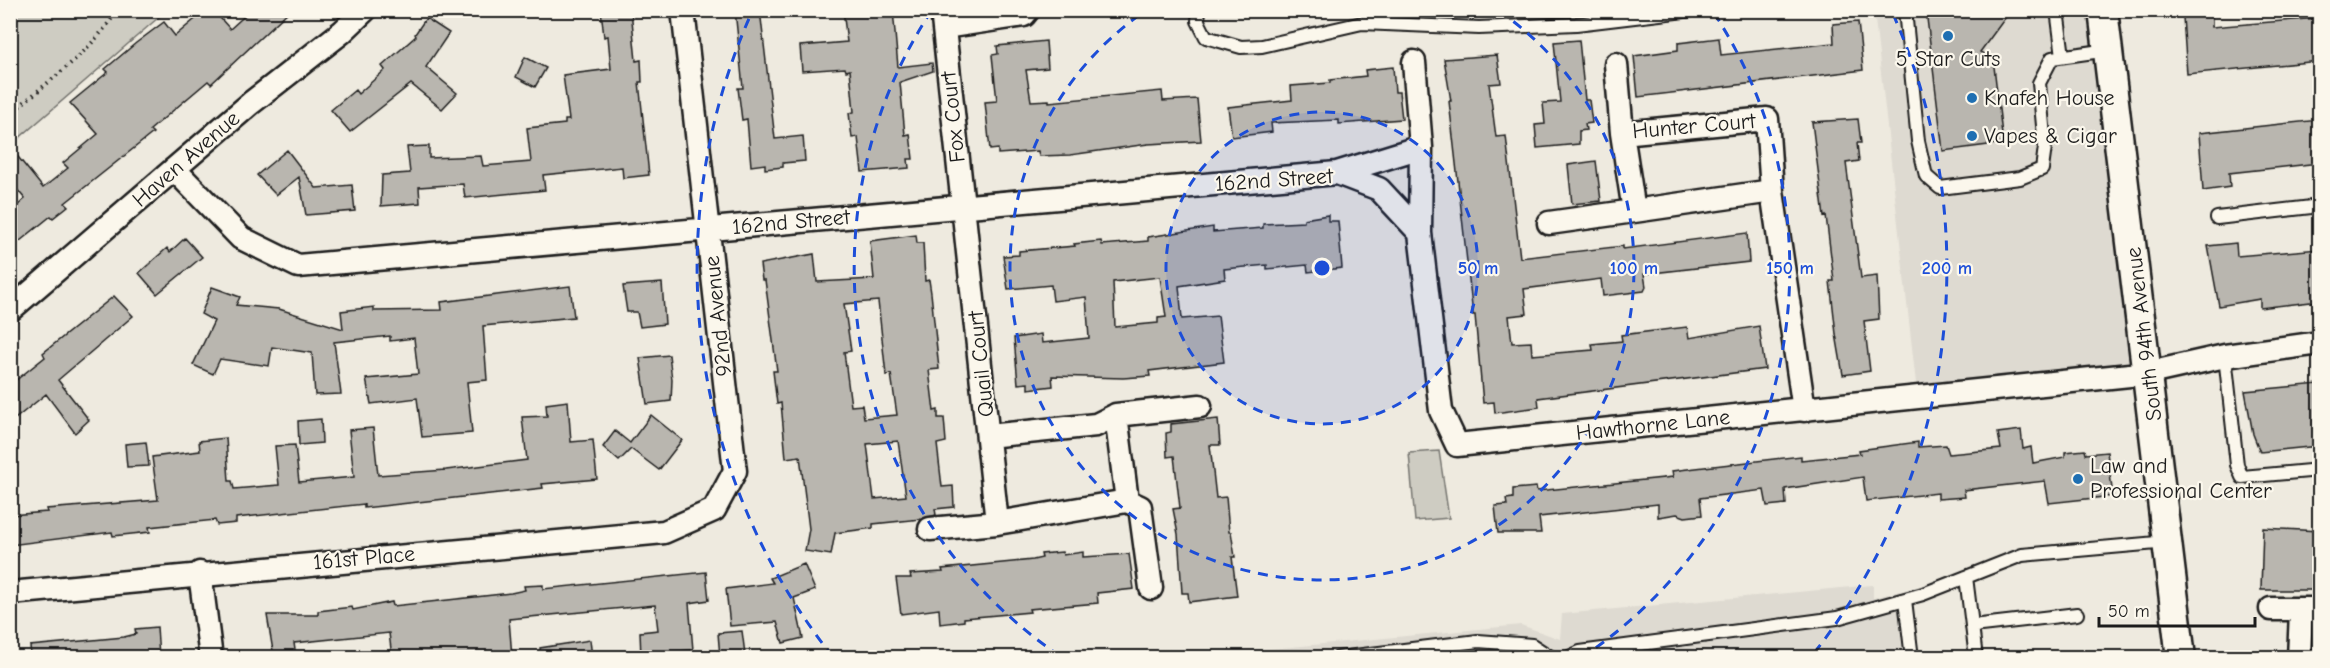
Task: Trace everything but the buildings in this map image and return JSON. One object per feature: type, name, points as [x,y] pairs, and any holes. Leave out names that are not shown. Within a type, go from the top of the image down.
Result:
[{"type":"street","name":"Haven Avenue","points":[[10,310],[251,103],[342,32],[364,10]]},
{"type":"street","name":"92nd Avenue","points":[[683,10],[735,471],[714,510]]},
{"type":"street","name":"Fox Court","points":[[963,206],[943,19],[1024,15],[1028,10]]},
{"type":"street","name":"South 94th Avenue","points":[[2103,10],[2149,373],[2181,657]]},
{"type":"street","name":"Hawthorne Lane","points":[[1414,62],[1422,147],[1420,233],[1441,411],[1457,445],[2149,373],[2225,356],[2319,343]]},
{"type":"street","name":"Hunter Court","points":[[1616,64],[1622,133],[1634,211]]},
{"type":"street","name":"Hunter Court","points":[[1622,133],[1767,119],[1772,190],[1804,410]]},
{"type":"street","points":[[1338,173],[1422,147]]},
{"type":"street","name":"162nd Street","points":[[174,169],[241,238],[298,266],[1338,173],[1379,189],[1420,233]]},
{"type":"street","points":[[1549,223],[1772,190]]},
{"type":"street","name":"Quail Court","points":[[963,206],[997,523]]},
{"type":"street","points":[[988,436],[1096,425],[1116,416],[1200,406]]},
{"type":"street","points":[[1116,416],[1127,501]]},
{"type":"street","points":[[930,528],[997,523],[1127,501],[1140,507],[1151,588]]},
{"type":"street","name":"161st Place","points":[[10,593],[200,573],[664,532],[714,510]]},
{"type":"street","points":[[200,573],[211,657]]},
{"type":"street","points":[[2271,609],[2310,610],[2299,657]]},
{"type":"lane","points":[[1199,10],[1198,21],[1206,37],[1241,47],[1262,46],[1362,23],[1479,28],[1576,24],[1693,10]]},
{"type":"lane","points":[[1905,10],[1918,141],[1926,176],[1940,188],[2020,178],[2042,169],[2045,147],[2039,83],[2052,58],[2108,50]]},
{"type":"lane","points":[[2057,10],[2063,56]]},
{"type":"lane","points":[[2217,218],[2319,206]]},
{"type":"lane","points":[[2225,356],[2236,465],[2242,477],[2319,470]]},
{"type":"lane","points":[[1567,657],[1580,652],[1837,618],[1905,600],[2022,555],[2168,542]]},
{"type":"lane","points":[[1966,578],[1976,657]]},
{"type":"lane","points":[[1905,600],[1912,657]]},
{"type":"lane","points":[[1972,626],[2077,615]]},
{"type":"lane","points":[[1338,657],[1478,641],[1532,645],[1552,657]]},
{"type":"path","points":[[10,114],[66,66],[109,24],[117,10]]},
{"type":"shaded area","points":[[11,10],[166,10],[166,11],[11,145]]},
{"type":"shaded area","points":[[1874,11],[2096,11],[2143,372],[1917,392]]},
{"type":"shaded area","points":[[1439,451],[1449,518],[1415,521],[1409,453]]},
{"type":"shaded area","points":[[1873,585],[1873,598],[1900,591],[1907,657],[1034,658],[1094,649],[1250,651],[1521,625],[1560,639],[1562,614]]},
{"type":"place","name":"5 Star Cuts","points":[[1948,36]]},
{"type":"place","name":"Knafeh House","points":[[1972,98]]},
{"type":"place","name":"Vapes & Cigar","points":[[1972,136]]},
{"type":"place","name":"Law and Professional Center","points":[[2078,479]]}]
